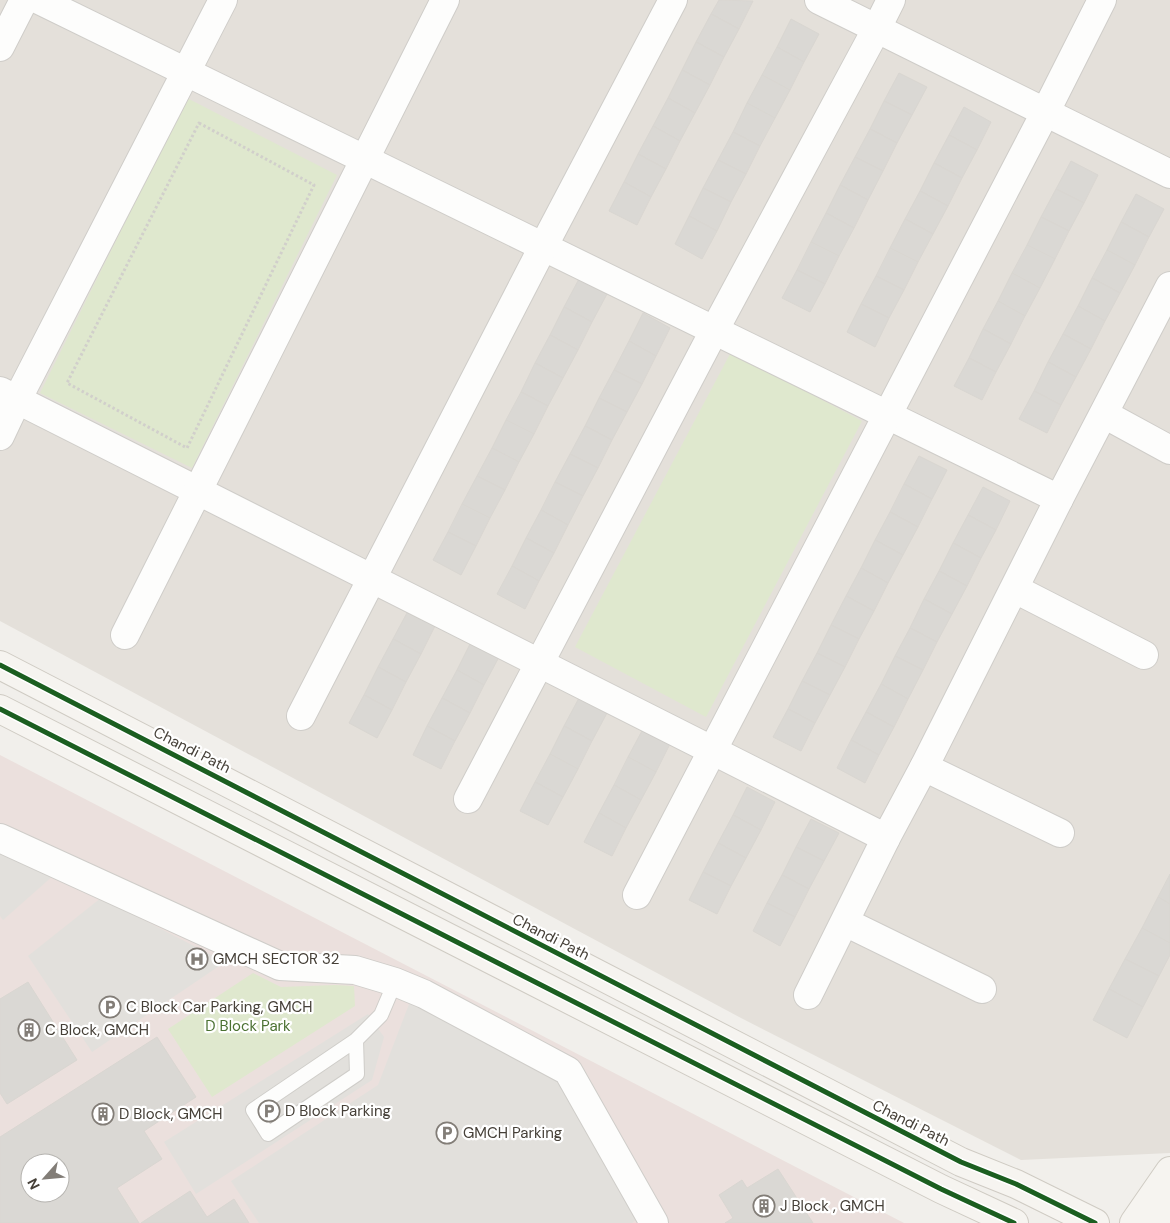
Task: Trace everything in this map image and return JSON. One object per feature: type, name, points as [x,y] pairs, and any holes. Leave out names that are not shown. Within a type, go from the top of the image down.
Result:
[{"type":"main road","name":"Chandi Path","points":[[0,665],[960,1162],[1016,1184],[1095,1223]]},
{"type":"main road","points":[[0,709],[932,1185],[1014,1223]]},
{"type":"main road","points":[[1134,1223],[1170,1171]]},
{"type":"main road","points":[[1162,1223],[1170,1205]]},
{"type":"street","points":[[0,47],[24,0]]},
{"type":"street","points":[[39,0],[1059,499]]},
{"type":"street","points":[[0,436],[9,396],[187,72],[223,0]]},
{"type":"street","points":[[125,635],[446,0]]},
{"type":"street","points":[[301,716],[673,0]]},
{"type":"street","points":[[819,0],[1170,174]]},
{"type":"street","points":[[468,798],[714,330],[892,0]]},
{"type":"street","points":[[637,896],[1046,112],[1102,0]]},
{"type":"street","points":[[808,995],[1059,499],[1170,286]]},
{"type":"street","points":[[9,396],[886,838]]},
{"type":"street","points":[[1104,414],[1170,450]]},
{"type":"street","points":[[1015,589],[1144,655]]},
{"type":"street","points":[[924,767],[1060,833]]},
{"type":"street","points":[[0,838],[280,966],[355,970],[395,982],[424,994],[568,1071],[654,1223]]},
{"type":"street","points":[[845,922],[982,989]]},
{"type":"lane","points":[[356,1040],[358,1074],[268,1134],[253,1110],[356,1040],[381,1015],[395,982]]},
{"type":"path","points":[[199,123],[314,184],[187,448],[67,383],[199,123]]},
{"type":"shaded area","points":[[0,0],[1170,0],[1170,1153],[1021,1160],[741,1018],[0,621]]},
{"type":"shaded area","name":"GMCH SECTOR 32","points":[[0,755],[904,1223],[0,1223]]},
{"type":"shaded area","points":[[0,849],[55,874],[3,920],[0,916]]},
{"type":"shaded area","name":"C Block Car Parking, GMCH","points":[[101,898],[225,962],[92,1052],[28,956]]},
{"type":"shaded area","name":"GMCH Parking","points":[[411,999],[558,1077],[637,1219],[632,1223],[259,1223],[231,1181],[378,1085]]},
{"type":"shaded area","name":"D Block Parking","points":[[368,1014],[384,1037],[372,1080],[196,1194],[164,1142]]},
{"type":"green space","points":[[187,98],[337,175],[192,468],[40,393]]},
{"type":"green space","points":[[731,352],[862,421],[706,717],[575,647]]},
{"type":"green space","name":"D Block Park","points":[[253,973],[281,987],[354,986],[355,1006],[212,1097],[168,1029]]},
{"type":"building","points":[[719,0],[753,1],[739,29],[711,14]]},
{"type":"building","points":[[711,14],[739,29],[724,57],[696,42]]},
{"type":"building","points":[[791,19],[819,34],[804,62],[777,47]]},
{"type":"building","points":[[696,42],[724,57],[710,85],[682,70]]},
{"type":"building","points":[[777,47],[804,62],[790,90],[762,75]]},
{"type":"building","points":[[682,70],[710,85],[695,113],[668,98]]},
{"type":"building","points":[[899,73],[927,87],[912,115],[884,101]]},
{"type":"building","points":[[762,75],[790,90],[775,118],[747,103]]},
{"type":"building","points":[[668,98],[695,113],[680,141],[653,126]]},
{"type":"building","points":[[884,101],[912,115],[897,143],[870,129]]},
{"type":"building","points":[[747,103],[775,118],[760,146],[733,132]]},
{"type":"building","points":[[964,107],[991,122],[977,150],[949,135]]},
{"type":"building","points":[[653,126],[680,141],[666,169],[638,154]]},
{"type":"building","points":[[870,129],[897,143],[883,171],[855,157]]},
{"type":"building","points":[[733,132],[760,146],[746,174],[718,160]]},
{"type":"building","points":[[949,135],[977,150],[962,178],[934,163]]},
{"type":"building","points":[[638,154],[666,169],[651,197],[624,182]]},
{"type":"building","points":[[855,157],[883,171],[868,200],[840,185]]},
{"type":"building","points":[[718,160],[746,174],[731,202],[703,188]]},
{"type":"building","points":[[1071,161],[1098,175],[1084,203],[1056,189]]},
{"type":"building","points":[[934,163],[962,178],[948,206],[920,191]]},
{"type":"building","points":[[624,182],[651,197],[637,225],[609,211]]},
{"type":"building","points":[[840,185],[868,200],[854,228],[826,213]]},
{"type":"building","points":[[703,188],[731,202],[717,231],[689,216]]},
{"type":"building","points":[[1056,189],[1084,203],[1069,231],[1041,217]]},
{"type":"building","points":[[920,191],[948,206],[933,234],[905,219]]},
{"type":"building","points":[[1136,194],[1164,209],[1149,237],[1121,222]]},
{"type":"building","points":[[826,213],[854,228],[839,256],[811,242]]},
{"type":"building","points":[[689,216],[717,231],[702,259],[675,244]]},
{"type":"building","points":[[1041,217],[1069,231],[1055,259],[1027,245]]},
{"type":"building","points":[[905,219],[933,234],[918,262],[890,248]]},
{"type":"building","points":[[1121,222],[1149,237],[1135,265],[1107,250]]},
{"type":"building","points":[[811,242],[839,256],[825,284],[797,270]]},
{"type":"building","points":[[1027,245],[1055,259],[1040,288],[1012,273]]},
{"type":"building","points":[[890,248],[918,262],[904,290],[876,276]]},
{"type":"building","points":[[1107,250],[1135,265],[1120,293],[1092,278]]},
{"type":"building","points":[[797,270],[825,284],[810,312],[782,298]]},
{"type":"building","points":[[1012,273],[1040,288],[1025,316],[998,301]]},
{"type":"building","points":[[876,276],[904,290],[889,318],[861,304]]},
{"type":"building","points":[[1092,278],[1120,293],[1105,321],[1078,306]]},
{"type":"building","points":[[579,279],[607,294],[592,322],[564,307]]},
{"type":"building","points":[[998,301],[1025,316],[1011,344],[983,329]]},
{"type":"building","points":[[861,304],[889,318],[875,347],[847,332]]},
{"type":"building","points":[[1078,306],[1105,321],[1091,349],[1063,334]]},
{"type":"building","points":[[564,307],[592,322],[578,350],[550,335]]},
{"type":"building","points":[[643,313],[670,328],[656,356],[629,341]]},
{"type":"building","points":[[983,329],[1011,344],[996,372],[969,358]]},
{"type":"building","points":[[1063,334],[1091,349],[1076,377],[1048,362]]},
{"type":"building","points":[[550,335],[578,350],[563,378],[535,363]]},
{"type":"building","points":[[629,341],[656,356],[642,384],[614,370]]},
{"type":"building","points":[[969,358],[996,372],[982,400],[954,386]]},
{"type":"building","points":[[1048,362],[1076,377],[1061,405],[1034,391]]},
{"type":"building","points":[[535,363],[563,378],[548,406],[521,392]]},
{"type":"building","points":[[614,370],[642,384],[627,412],[599,398]]},
{"type":"building","points":[[1034,391],[1061,405],[1047,433],[1019,419]]},
{"type":"building","points":[[521,392],[548,406],[534,434],[506,420]]},
{"type":"building","points":[[599,398],[627,412],[612,440],[585,426]]},
{"type":"building","points":[[506,420],[534,434],[519,462],[492,448]]},
{"type":"building","points":[[585,426],[612,440],[598,468],[570,454]]},
{"type":"building","points":[[492,448],[519,462],[505,490],[477,476]]},
{"type":"building","points":[[570,454],[598,468],[583,496],[555,482]]},
{"type":"building","points":[[919,456],[947,470],[932,499],[904,484]]},
{"type":"building","points":[[477,476],[505,490],[490,518],[462,504]]},
{"type":"building","points":[[555,482],[583,496],[568,525],[541,510]]},
{"type":"building","points":[[904,484],[932,499],[918,527],[890,512]]},
{"type":"building","points":[[983,487],[1010,501],[996,530],[968,515]]},
{"type":"building","points":[[462,504],[490,518],[476,546],[448,532]]},
{"type":"building","points":[[541,510],[568,525],[554,553],[526,538]]},
{"type":"building","points":[[890,512],[918,527],[903,555],[875,540]]},
{"type":"building","points":[[968,515],[996,530],[981,558],[953,543]]},
{"type":"building","points":[[448,532],[476,546],[461,575],[433,560]]},
{"type":"building","points":[[526,538],[554,553],[539,581],[512,566]]},
{"type":"building","points":[[875,540],[903,555],[888,583],[861,568]]},
{"type":"building","points":[[953,543],[981,558],[967,586],[939,571]]},
{"type":"building","points":[[512,566],[539,581],[525,609],[497,594]]},
{"type":"building","points":[[861,568],[888,583],[874,611],[846,596]]},
{"type":"building","points":[[939,571],[967,586],[952,614],[924,599]]},
{"type":"building","points":[[846,596],[874,611],[859,639],[831,625]]},
{"type":"building","points":[[924,599],[952,614],[937,642],[910,628]]},
{"type":"building","points":[[408,611],[435,626],[421,654],[393,639]]},
{"type":"building","points":[[831,625],[859,639],[845,667],[817,653]]},
{"type":"building","points":[[910,628],[937,642],[923,670],[895,656]]},
{"type":"building","points":[[393,639],[421,654],[406,682],[378,667]]},
{"type":"building","points":[[471,642],[499,657],[484,685],[457,670]]},
{"type":"building","points":[[817,653],[845,667],[830,695],[802,681]]},
{"type":"building","points":[[895,656],[923,670],[908,699],[881,684]]},
{"type":"building","points":[[378,667],[406,682],[392,710],[364,695]]},
{"type":"building","points":[[457,670],[484,685],[470,713],[442,698]]},
{"type":"building","points":[[802,681],[830,695],[815,723],[788,709]]},
{"type":"building","points":[[881,684],[908,699],[894,727],[866,712]]},
{"type":"building","points":[[364,695],[392,710],[377,738],[349,723]]},
{"type":"building","points":[[442,698],[470,713],[455,741],[427,726]]},
{"type":"building","points":[[579,698],[607,713],[592,741],[564,726]]},
{"type":"building","points":[[788,709],[815,723],[801,751],[773,737]]},
{"type":"building","points":[[866,712],[894,727],[879,755],[851,740]]},
{"type":"building","points":[[427,726],[455,741],[441,769],[413,755]]},
{"type":"building","points":[[564,726],[592,741],[578,769],[550,754]]},
{"type":"building","points":[[643,729],[670,744],[656,772],[628,757]]},
{"type":"building","points":[[851,740],[879,755],[865,783],[837,768]]},
{"type":"building","points":[[550,754],[578,769],[563,797],[535,782]]},
{"type":"building","points":[[628,757],[656,772],[641,800],[614,785]]},
{"type":"building","points":[[535,782],[563,797],[548,825],[520,811]]},
{"type":"building","points":[[614,785],[641,800],[626,828],[599,813]]},
{"type":"building","points":[[747,787],[775,802],[761,830],[733,815]]},
{"type":"building","points":[[599,813],[626,828],[612,856],[584,842]]},
{"type":"building","points":[[733,815],[761,830],[746,858],[718,843]]},
{"type":"building","points":[[811,819],[839,833],[824,861],[796,847]]},
{"type":"building","points":[[718,843],[746,858],[731,886],[703,872]]},
{"type":"building","points":[[796,847],[824,861],[809,889],[782,875]]},
{"type":"building","points":[[703,872],[731,886],[717,914],[689,900]]},
{"type":"building","points":[[1170,874],[1170,904],[1158,897]]},
{"type":"building","points":[[782,875],[809,889],[795,917],[767,903]]},
{"type":"building","points":[[1158,897],[1170,904],[1170,943],[1142,928]]},
{"type":"building","points":[[767,903],[795,917],[780,946],[753,931]]},
{"type":"building","points":[[1142,928],[1170,943],[1170,955],[1159,976],[1125,959]]},
{"type":"building","points":[[1125,959],[1159,976],[1143,1007],[1109,989]]},
{"type":"building","name":"C Block, GMCH","points":[[28,982],[77,1060],[7,1104],[0,1093],[0,999]]},
{"type":"building","points":[[1109,989],[1143,1007],[1127,1038],[1093,1020]]},
{"type":"building","name":"D Block, GMCH","points":[[157,1037],[196,1097],[144,1131],[162,1159],[117,1188],[139,1223],[0,1223],[0,1137]]},
{"type":"building","name":"J Block , GMCH","points":[[778,1169],[813,1223],[725,1223],[733,1218],[719,1195],[742,1180],[747,1188]]},
{"type":"building","points":[[190,1191],[207,1217],[234,1199],[249,1223],[141,1223]]},
{"type":"cycle path","points":[[0,665],[961,1162],[1016,1184],[1095,1223]]},
{"type":"cycle path","points":[[0,709],[941,1189],[1014,1223]]},
{"type":"place","name":"GMCH SECTOR 32","points":[[197,959]]},
{"type":"place","name":"C Block Car Parking, GMCH","points":[[110,1007]]},
{"type":"place","name":"C Block, GMCH","points":[[29,1030]]},
{"type":"place","name":"D Block Parking","points":[[269,1111]]},
{"type":"place","name":"D Block, GMCH","points":[[103,1114]]},
{"type":"place","name":"GMCH Parking","points":[[447,1133]]},
{"type":"place","name":"J Block , GMCH","points":[[764,1206]]}]
